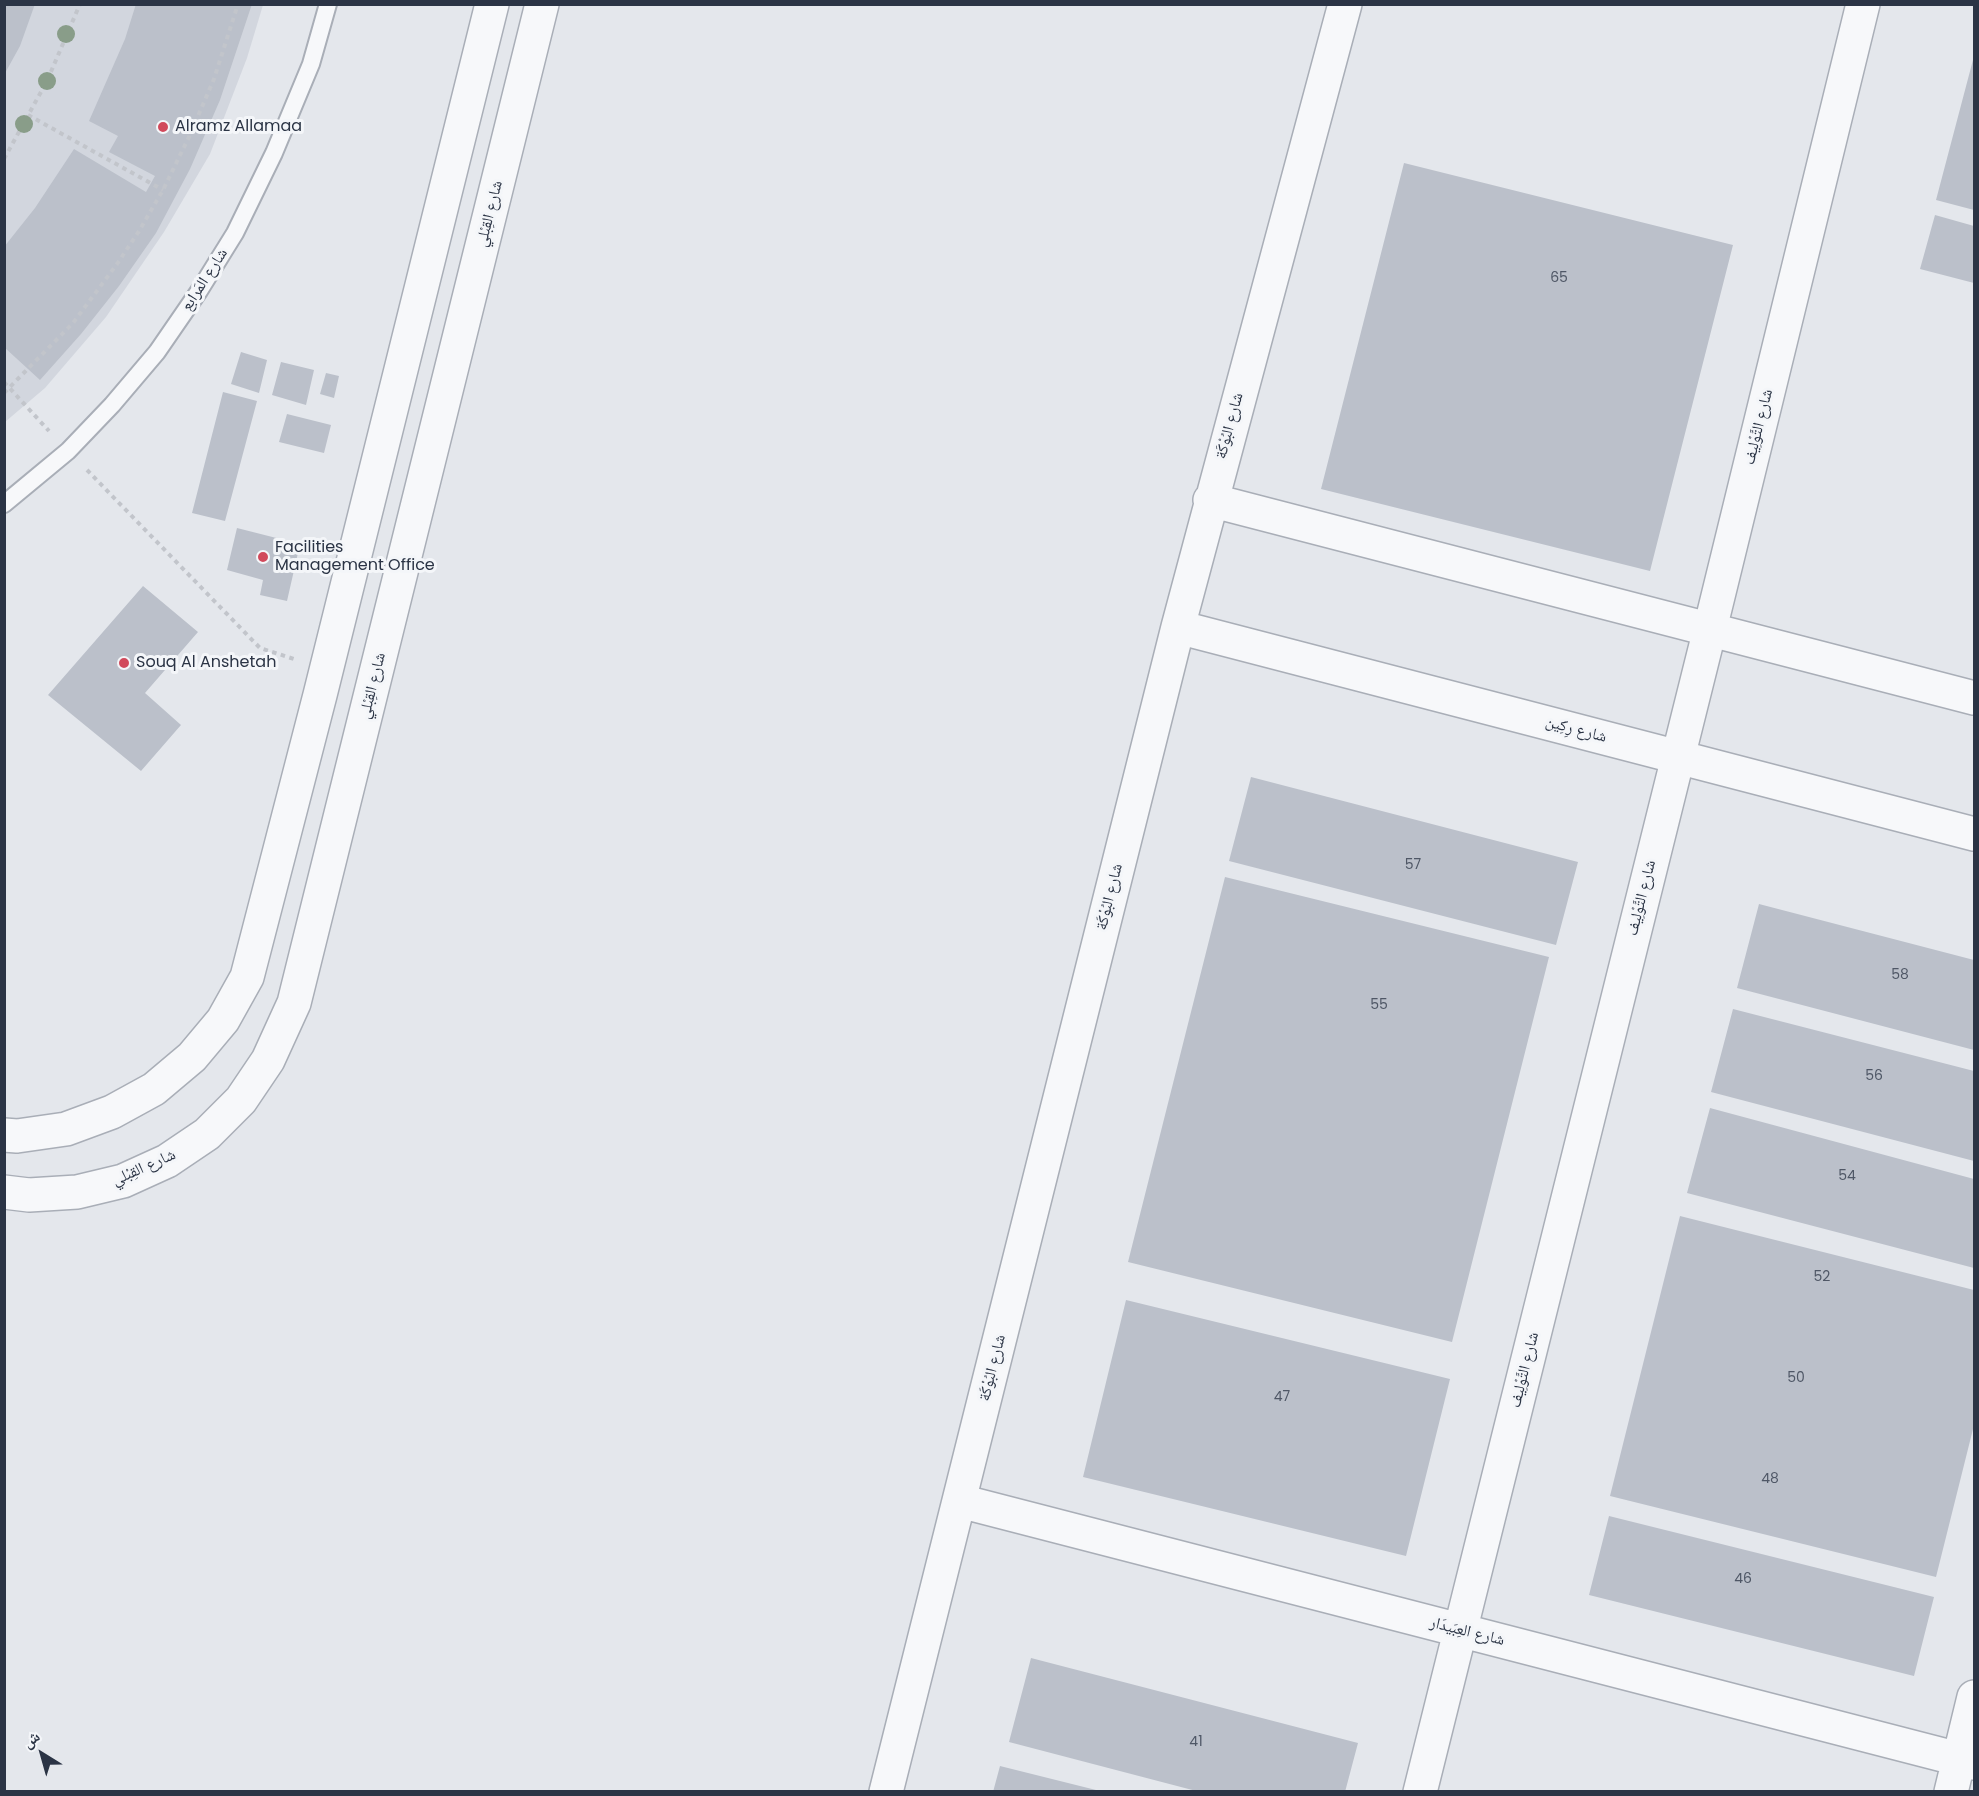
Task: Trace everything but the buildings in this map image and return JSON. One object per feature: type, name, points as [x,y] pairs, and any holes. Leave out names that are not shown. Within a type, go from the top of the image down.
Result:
[{"type":"street","points":[[4,1135],[17,1136],[66,1129],[112,1112],[154,1089],[192,1057],[223,1020],[247,977],[492,4]]},
{"type":"street","name":"شارع القِبْلي","points":[[4,1192],[29,1195],[77,1192],[123,1181],[167,1161],[207,1134],[241,1100],[268,1060],[294,1003],[542,4]]},
{"type":"street","name":"شارع البُوْكَة","points":[[886,1791],[1210,500],[1345,4]]},
{"type":"street","name":"شارع التَّوْلِيف","points":[[1419,1791],[1710,629],[1863,4]]},
{"type":"street","points":[[1210,500],[1974,698]]},
{"type":"street","name":"شارع رِكِين","points":[[1178,627],[1974,834]]},
{"type":"street","name":"شارع العِبَيدَار","points":[[960,1502],[1967,1761]]},
{"type":"street","points":[[1951,1791],[1967,1761],[1974,1698]]},
{"type":"lane","name":"شارع المَرابع","points":[[4,504],[68,451],[112,405],[157,351],[199,291],[235,232],[274,153],[311,64],[328,4]]},
{"type":"path","points":[[4,159],[47,81],[80,4]]},
{"type":"path","points":[[4,393],[73,323],[139,231],[163,190],[189,137],[214,79],[238,4]]},
{"type":"path","points":[[28,115],[163,190]]},
{"type":"path","points":[[4,382],[51,434]]},
{"type":"path","points":[[81,464],[260,648],[326,669]]},
{"type":"shaded area","points":[[5,5],[263,5],[247,58],[210,154],[164,232],[106,317],[45,388],[5,422]]},
{"type":"place","name":"Alramz Allamaa","points":[[163,127]]},
{"type":"place","name":"Facilities Management Office","points":[[263,557]]},
{"type":"place","name":"Souq Al Anshetah","points":[[124,663]]}]
